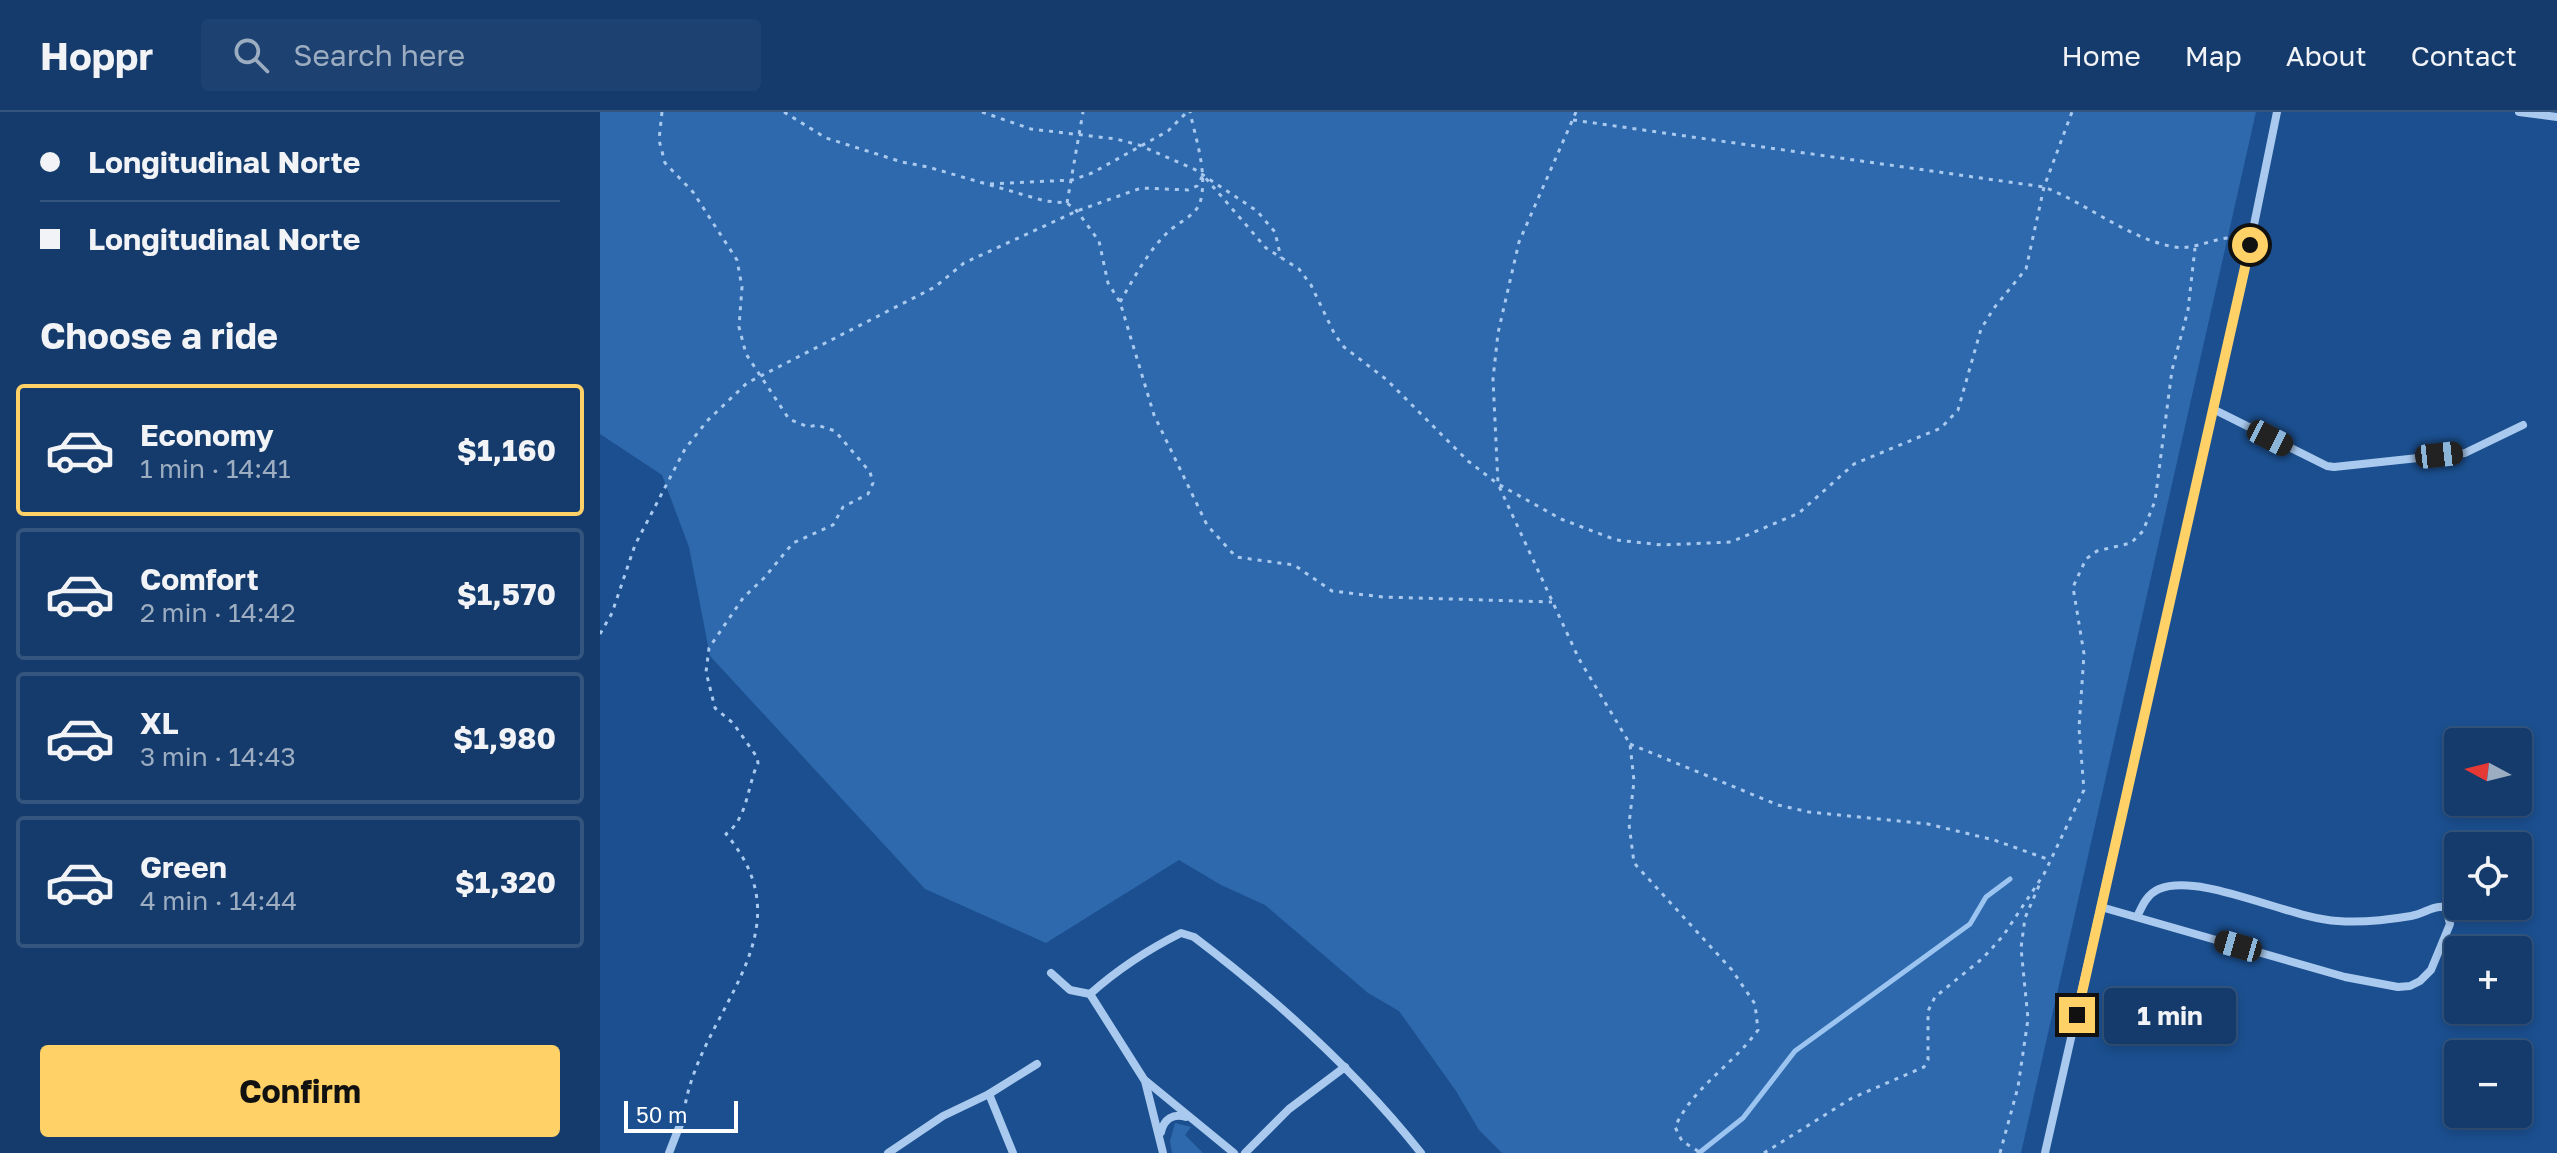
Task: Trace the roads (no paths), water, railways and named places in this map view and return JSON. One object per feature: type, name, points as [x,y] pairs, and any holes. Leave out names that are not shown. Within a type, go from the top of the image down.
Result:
[{"type":"street","points":[[2045,1153],[2250,245],[2277,112]]},
{"type":"street","points":[[2519,112],[2557,117]]},
{"type":"street","points":[[2213,409],[2334,467],[2465,453],[2523,425]]},
{"type":"street","points":[[2101,907],[2345,977],[2398,987],[2420,981],[2431,970],[2450,924],[2446,907],[2437,905],[2415,915],[2336,922],[2301,915],[2212,888],[2168,887],[2147,897],[2137,917]]},
{"type":"street","points":[[1090,994],[1118,970],[1157,945],[1181,933],[1194,937],[1265,993],[1345,1067],[1421,1153]]},
{"type":"street","points":[[1051,973],[1070,990],[1090,994],[1145,1081],[1163,1153]]},
{"type":"street","points":[[888,1153],[943,1116],[989,1094],[1037,1064]]},
{"type":"street","points":[[1245,1153],[1289,1109],[1345,1067]]},
{"type":"street","points":[[1145,1081],[1234,1153]]},
{"type":"street","points":[[989,1094],[1013,1153]]},
{"type":"street","points":[[1160,1137],[1167,1119],[1174,1115],[1190,1118]]},
{"type":"street","points":[[669,1153],[683,1117]]},
{"type":"waterway","points":[[1699,1153],[1743,1118],[1795,1051],[1970,924],[1986,897],[2010,879]]}]
